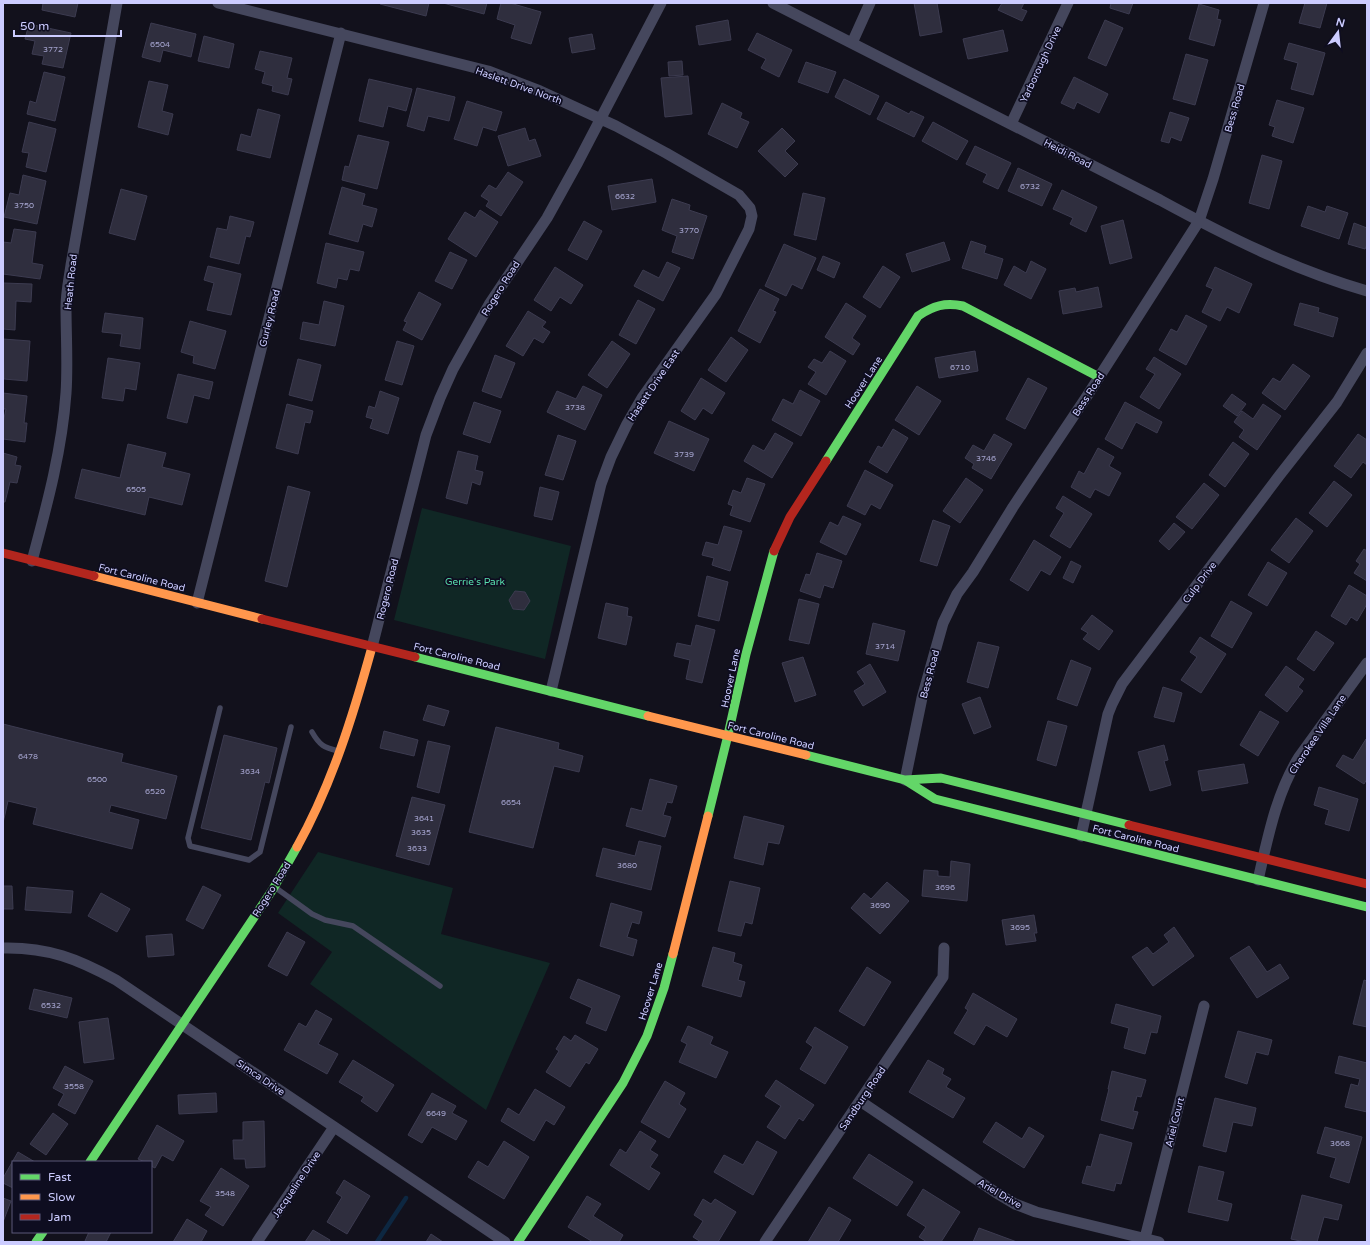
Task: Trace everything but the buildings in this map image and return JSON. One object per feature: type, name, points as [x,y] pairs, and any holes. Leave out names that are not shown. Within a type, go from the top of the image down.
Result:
[{"type":"street","name":"Heath Road","points":[[32,561],[56,469],[62,430],[66,394],[68,351],[66,306],[70,265],[117,3]]},
{"type":"street","name":"Haslett Drive North","points":[[218,3],[488,71],[540,91],[600,119],[666,153],[738,195],[750,208]]},
{"type":"street","name":"Rogero Road","points":[[91,1161],[274,887],[317,809],[349,728],[372,647],[426,434],[440,398],[453,369],[490,303],[547,218],[661,3]]},
{"type":"street","name":"Heidi Road","points":[[773,3],[1199,221],[1275,258],[1321,276],[1367,290]]},
{"type":"street","points":[[852,43],[870,3]]},
{"type":"street","name":"Yarborough Drive","points":[[1011,124],[1068,3]]},
{"type":"street","name":"Bess Road","points":[[905,780],[922,698],[943,623],[957,594],[973,572],[1199,221],[1213,179],[1264,3]]},
{"type":"street","name":"Gurley Road","points":[[197,603],[341,33]]},
{"type":"street","name":"Haslett Drive East","points":[[551,691],[601,484],[611,456],[642,398],[716,294],[749,229],[752,216],[750,208]]},
{"type":"street","name":"Hoover Lane","points":[[518,1242],[623,1083],[647,1036],[664,988],[728,735],[746,654],[774,551],[783,529],[918,316],[938,304],[954,303],[963,306],[1099,377]]},
{"type":"street","name":"Culp Drive","points":[[1081,836],[1108,714],[1122,684],[1337,402],[1367,352]]},
{"type":"street","name":"Fort Caroline Road","points":[[3,553],[905,780],[941,778],[1367,884]]},
{"type":"street","name":"Cherokee Villa Lane","points":[[1258,880],[1278,800],[1291,769],[1298,757],[1367,663]]},
{"type":"street","name":"Fort Caroline Road","points":[[905,780],[935,799],[1367,907]]},
{"type":"street","name":"Simca Drive","points":[[3,948],[49,952],[71,958],[116,980],[505,1242]]},
{"type":"street","name":"Sandburg Road","points":[[765,1242],[943,977],[944,948]]},
{"type":"street","name":"Ariel Court","points":[[1145,1238],[1204,1006]]},
{"type":"street","name":"Ariel Drive","points":[[860,1101],[1015,1204],[1036,1212],[1160,1242]]},
{"type":"street","name":"Jacqueline Drive","points":[[257,1242],[334,1127]]},
{"type":"street","points":[[36,1242],[42,1233]]},
{"type":"lane","points":[[220,708],[188,838],[190,846],[249,860],[260,852],[291,727]]},
{"type":"lane","points":[[312,732],[318,743],[324,747],[340,752]]},
{"type":"lane","points":[[274,887],[312,914],[325,920],[353,926],[440,986]]},
{"type":"green space","name":"Gerrie's Park","points":[[422,508],[571,546],[545,659],[394,620]]},
{"type":"green space","points":[[318,852],[453,888],[441,934],[550,963],[486,1110],[310,984],[332,952],[278,913]]},
{"type":"waterway","points":[[377,1242],[406,1198]]},
{"type":"traffic: fast","points":[[826,461],[918,316],[934,307],[950,304],[963,306],[1099,377]]},
{"type":"traffic: fast","points":[[708,816],[746,654],[774,551]]},
{"type":"traffic: fast","points":[[415,657],[648,716]]},
{"type":"traffic: fast","points":[[806,755],[905,780],[941,778],[1129,825]]},
{"type":"traffic: fast","points":[[905,780],[935,799],[1367,907]]},
{"type":"traffic: fast","points":[[91,1161],[273,889],[297,847]]},
{"type":"traffic: fast","points":[[518,1242],[623,1083],[647,1036],[664,988],[673,954]]},
{"type":"traffic: fast","points":[[36,1242],[42,1233]]},
{"type":"traffic: slow","points":[[94,576],[262,619]]},
{"type":"traffic: slow","points":[[297,847],[321,799],[331,774],[349,724],[372,647]]},
{"type":"traffic: slow","points":[[648,716],[806,755]]},
{"type":"traffic: slow","points":[[673,954],[708,816]]},
{"type":"traffic: jam","points":[[774,551],[790,517],[826,461]]},
{"type":"traffic: jam","points":[[3,553],[94,576]]},
{"type":"traffic: jam","points":[[262,619],[415,657]]},
{"type":"traffic: jam","points":[[1129,825],[1367,884]]}]
